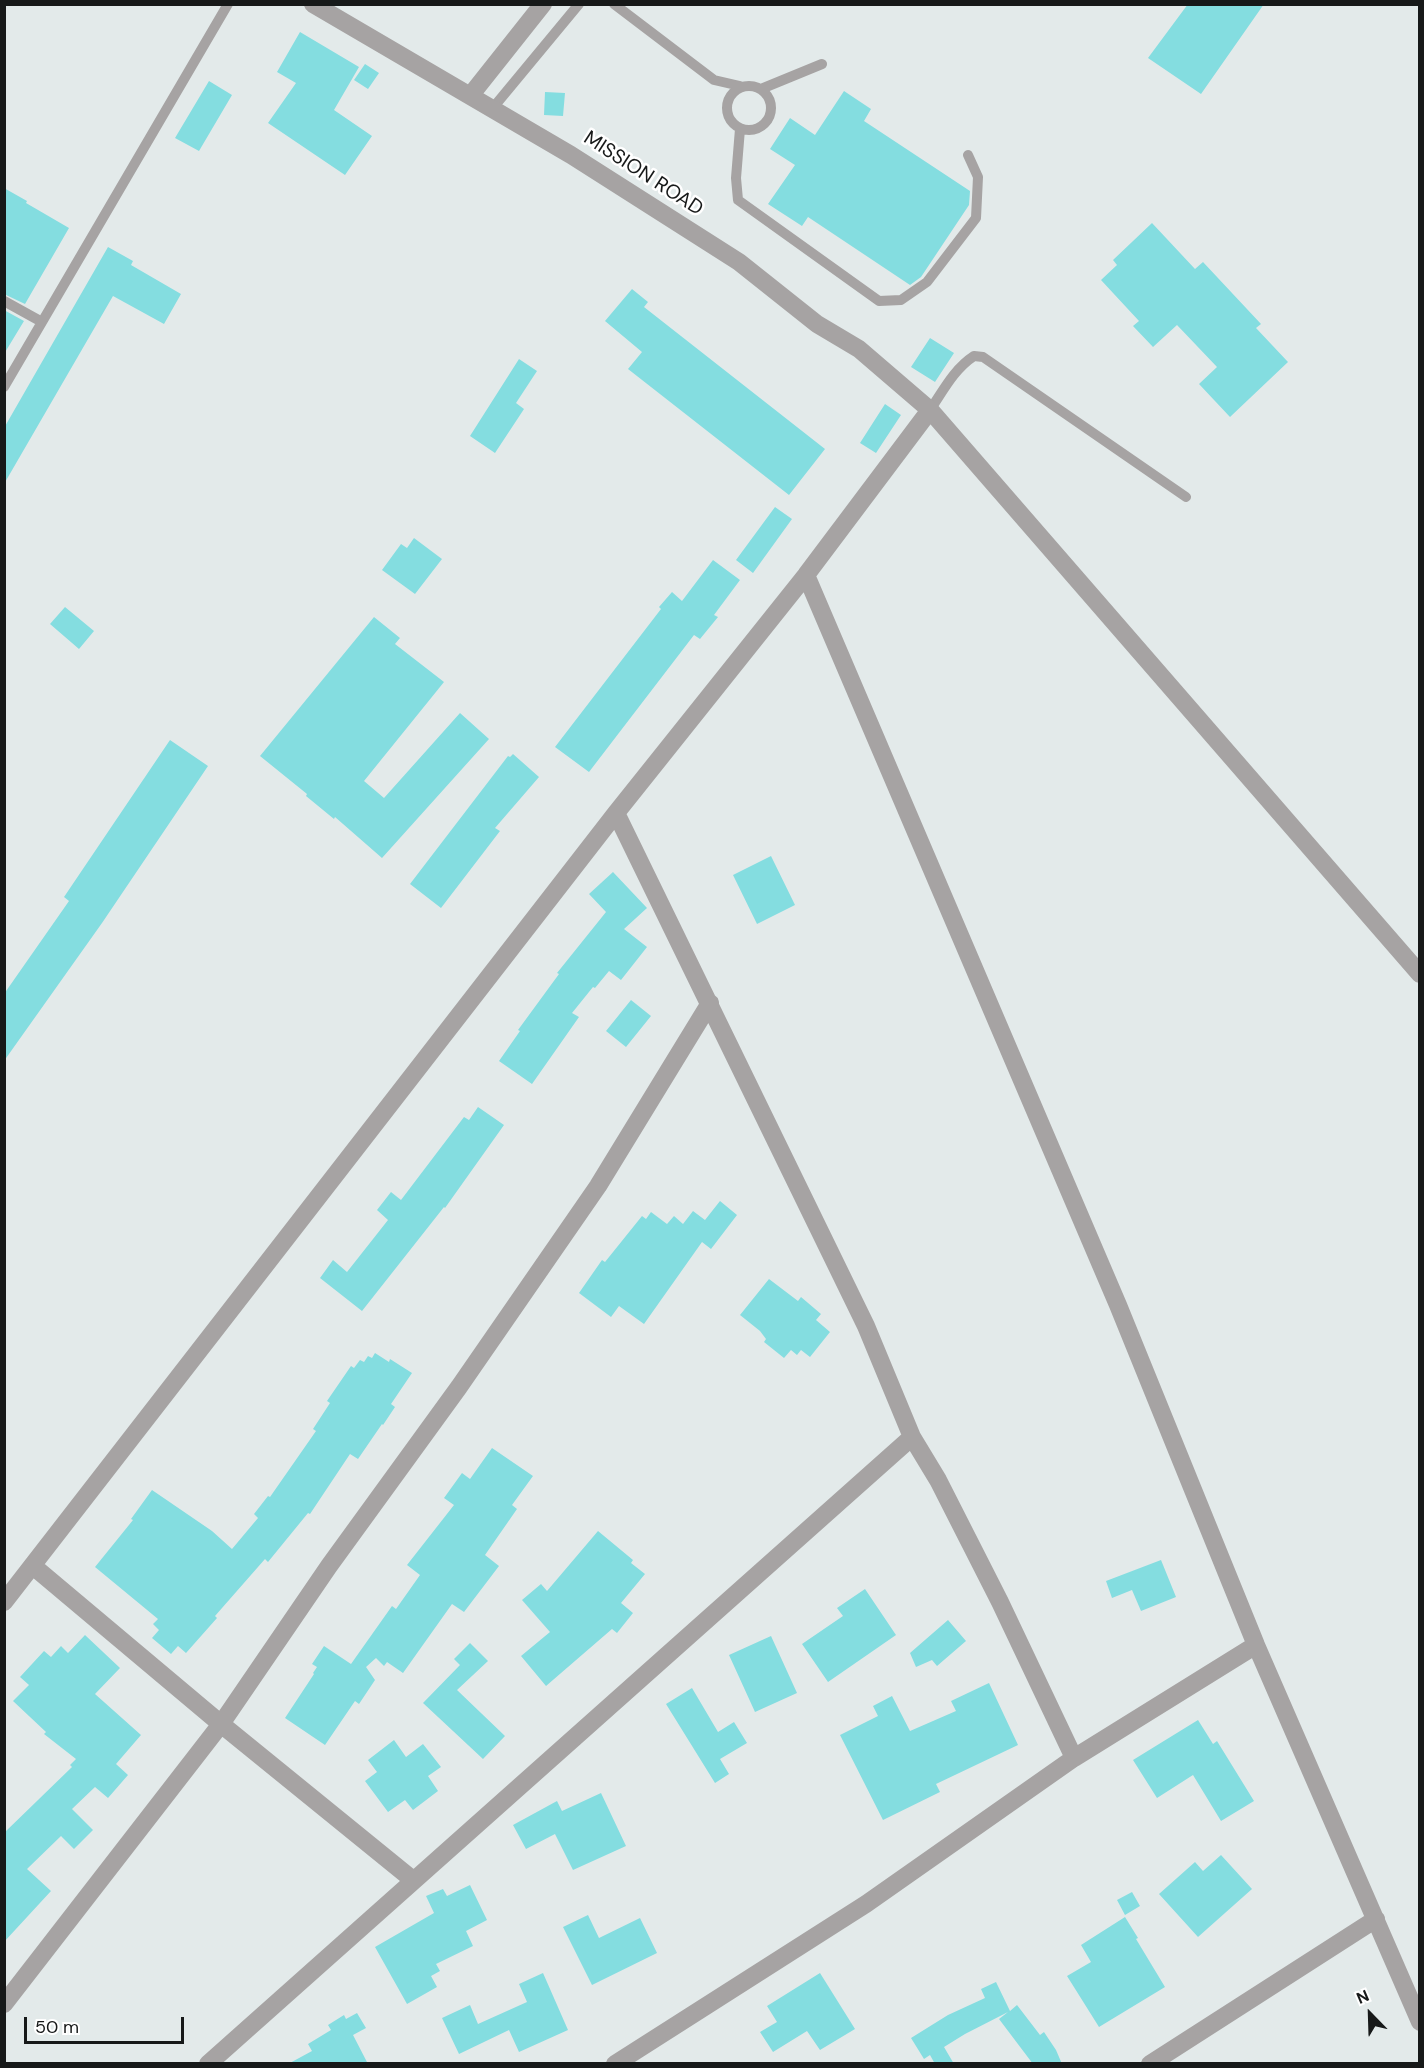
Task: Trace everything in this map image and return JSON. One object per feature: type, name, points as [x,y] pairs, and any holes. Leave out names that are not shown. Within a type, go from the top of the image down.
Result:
[{"type":"street","name":"MISSION ROAD","points":[[313,4],[571,155],[739,262],[817,324],[859,349],[930,411],[1419,974]]},
{"type":"street","points":[[470,96],[543,4]]},
{"type":"street","points":[[4,1602],[616,813],[806,575],[930,411]]},
{"type":"street","points":[[806,575],[1118,1305],[1256,1645],[1419,2022]]},
{"type":"street","points":[[616,813],[866,1326],[912,1437],[938,1480],[1000,1602],[1074,1758]]},
{"type":"street","points":[[4,2004],[221,1724],[329,1566],[459,1388],[598,1186],[710,1003]]},
{"type":"street","points":[[208,2064],[912,1437]]},
{"type":"street","points":[[33,1566],[221,1724],[413,1880]]},
{"type":"street","points":[[615,2064],[866,1904],[1074,1758],[1256,1645]]},
{"type":"street","points":[[1158,2061],[1376,1919]]},
{"type":"lane","points":[[4,387],[228,4]]},
{"type":"lane","points":[[492,109],[579,4]]},
{"type":"lane","points":[[614,4],[714,80],[740,86]]},
{"type":"lane","points":[[761,89],[822,64]]},
{"type":"lane","points":[[714,80],[727,104],[729,118],[740,129],[755,130],[762,127],[767,122],[772,108],[770,100],[761,89],[748,84],[740,86],[731,93],[727,104]]},
{"type":"lane","points":[[740,129],[736,178],[738,200],[879,301],[901,300],[927,282],[976,218],[978,177],[968,155]]},
{"type":"lane","points":[[4,301],[42,322]]},
{"type":"lane","points":[[930,411],[952,377],[966,361],[974,356],[983,357],[1186,497]]},
{"type":"building","points":[[1188,4],[1264,4],[1201,94],[1148,58]]},
{"type":"building","points":[[300,32],[359,67],[334,110],[372,136],[345,175],[268,123],[296,83],[277,72]]},
{"type":"building","points":[[365,64],[379,73],[368,89],[354,80]]},
{"type":"building","points":[[209,81],[232,95],[199,151],[175,138]]},
{"type":"building","points":[[844,91],[871,109],[864,121],[970,191],[969,205],[921,277],[910,285],[808,217],[802,226],[768,204],[795,165],[770,149],[790,118],[815,135]]},
{"type":"building","points":[[545,92],[565,93],[563,116],[544,115]]},
{"type":"building","points":[[4,188],[69,228],[25,304],[4,294]]},
{"type":"building","points":[[1152,223],[1195,269],[1203,262],[1261,324],[1256,328],[1288,362],[1230,417],[1199,384],[1217,367],[1177,325],[1153,347],[1133,326],[1139,321],[1101,280],[1117,265],[1113,260]]},
{"type":"building","points":[[108,247],[133,261],[131,265],[181,294],[164,324],[113,296],[4,484],[4,428]]},
{"type":"building","points":[[632,289],[648,302],[644,307],[825,449],[789,495],[628,369],[642,352],[605,321]]},
{"type":"building","points":[[4,310],[24,321],[4,354]]},
{"type":"building","points":[[930,338],[954,353],[935,382],[911,367]]},
{"type":"building","points":[[519,359],[537,371],[516,403],[524,409],[495,453],[470,436]]},
{"type":"building","points":[[885,404],[901,415],[876,453],[860,443]]},
{"type":"building","points":[[775,507],[792,519],[753,573],[736,560]]},
{"type":"building","points":[[414,538],[442,559],[415,594],[382,570],[401,544],[407,548]]},
{"type":"building","points":[[713,560],[740,580],[714,615],[718,617],[700,639],[694,635],[589,772],[555,747],[661,609],[659,607],[672,592],[682,601]]},
{"type":"building","points":[[65,607],[94,631],[79,649],[50,624]]},
{"type":"building","points":[[374,617],[400,638],[395,644],[444,682],[364,781],[384,798],[460,713],[489,739],[382,858],[260,756]]},
{"type":"building","points":[[170,740],[208,766],[102,923],[4,1061],[4,994],[69,901],[64,897]]},
{"type":"building","points":[[513,754],[539,777],[495,828],[500,831],[441,908],[410,884],[508,756]]},
{"type":"building","points":[[771,856],[795,905],[757,924],[733,875]]},
{"type":"building","points":[[613,872],[647,908],[624,929],[647,947],[621,980],[609,971],[595,988],[593,987],[572,1013],[579,1017],[532,1084],[499,1061],[520,1031],[518,1030],[559,974],[557,973],[606,912],[589,894]]},
{"type":"building","points":[[631,1000],[651,1016],[626,1047],[606,1031]]},
{"type":"building","points":[[478,1107],[504,1125],[445,1208],[362,1311],[320,1278],[333,1260],[347,1272],[388,1220],[377,1210],[391,1192],[401,1200],[464,1117],[469,1120]]},
{"type":"building","points":[[720,1201],[737,1215],[711,1249],[702,1242],[644,1324],[619,1306],[611,1317],[579,1293],[602,1260],[605,1262],[642,1216],[646,1219],[651,1212],[667,1224],[674,1216],[683,1224],[693,1211],[705,1220]]},
{"type":"building","points":[[769,1279],[798,1301],[801,1297],[821,1314],[816,1320],[830,1332],[810,1357],[801,1350],[797,1355],[791,1350],[784,1358],[764,1342],[766,1339],[760,1331],[740,1315]]},
{"type":"building","points":[[375,1353],[389,1362],[390,1359],[412,1373],[391,1404],[395,1407],[383,1425],[358,1459],[350,1454],[310,1514],[308,1513],[268,1562],[265,1559],[186,1653],[178,1646],[171,1654],[152,1638],[159,1630],[153,1624],[158,1619],[95,1567],[133,1520],[131,1519],[152,1490],[212,1531],[232,1549],[258,1518],[254,1514],[268,1496],[270,1497],[316,1431],[313,1429],[330,1403],[327,1401],[351,1366],[354,1368],[360,1360],[364,1362],[368,1356],[372,1358]]},
{"type":"building","points":[[492,1448],[533,1476],[512,1505],[517,1509],[485,1555],[499,1566],[464,1612],[452,1604],[403,1673],[387,1662],[384,1666],[376,1658],[366,1667],[375,1680],[359,1704],[355,1701],[325,1745],[285,1718],[314,1674],[317,1667],[312,1664],[324,1646],[351,1664],[392,1606],[396,1609],[420,1575],[407,1565],[454,1505],[444,1498],[462,1473],[470,1479]]},
{"type":"building","points":[[598,1531],[633,1560],[631,1563],[645,1574],[621,1603],[633,1613],[617,1633],[612,1629],[546,1686],[521,1656],[550,1632],[522,1600],[541,1584],[547,1591]]},
{"type":"building","points":[[1161,1560],[1176,1597],[1141,1611],[1132,1590],[1112,1598],[1106,1581]]},
{"type":"building","points":[[865,1589],[896,1635],[828,1682],[802,1644],[843,1616],[837,1608]]},
{"type":"building","points":[[948,1620],[966,1641],[937,1666],[932,1660],[916,1667],[910,1653]]},
{"type":"building","points":[[85,1635],[120,1668],[95,1694],[141,1735],[116,1764],[128,1775],[108,1798],[95,1787],[72,1809],[93,1830],[74,1849],[61,1836],[27,1869],[51,1891],[4,1942],[4,1833],[72,1767],[70,1765],[76,1759],[44,1734],[46,1732],[13,1701],[29,1685],[20,1677],[44,1651],[51,1657],[61,1646],[68,1653]]},
{"type":"building","points":[[771,1636],[797,1693],[755,1712],[729,1655]]},
{"type":"building","points":[[470,1643],[488,1661],[457,1690],[505,1736],[483,1759],[423,1703],[460,1665],[454,1659]]},
{"type":"building","points":[[989,1683],[1018,1745],[936,1784],[940,1792],[883,1820],[840,1735],[878,1716],[873,1706],[892,1696],[910,1731],[956,1711],[951,1701]]},
{"type":"building","points":[[692,1688],[718,1732],[734,1722],[747,1743],[720,1759],[729,1774],[715,1783],[666,1704]]},
{"type":"building","points":[[1198,1720],[1213,1744],[1217,1741],[1254,1801],[1221,1821],[1193,1775],[1157,1798],[1133,1760]]},
{"type":"building","points":[[394,1740],[406,1757],[423,1744],[441,1767],[428,1776],[438,1791],[413,1810],[405,1800],[388,1812],[365,1781],[377,1772],[368,1760]]},
{"type":"building","points":[[601,1793],[626,1846],[573,1870],[555,1834],[526,1849],[513,1825],[557,1801],[562,1811]]},
{"type":"building","points":[[1221,1855],[1252,1889],[1198,1937],[1159,1894],[1195,1862],[1203,1871]]},
{"type":"building","points":[[470,1885],[487,1920],[466,1931],[473,1946],[436,1964],[440,1971],[431,1976],[437,1987],[407,2004],[375,1947],[434,1913],[426,1896],[443,1889],[447,1896]]},
{"type":"building","points":[[1132,1892],[1140,1906],[1125,1915],[1117,1900]]},
{"type":"building","points":[[588,1915],[599,1938],[640,1918],[657,1953],[592,1985],[563,1927]]},
{"type":"building","points":[[1125,1917],[1165,1987],[1099,2027],[1067,1976],[1091,1962],[1081,1945]]},
{"type":"building","points":[[543,1973],[568,2030],[519,2052],[509,2030],[459,2054],[442,2018],[470,2005],[478,2024],[527,2002],[519,1984]]},
{"type":"building","points":[[820,1973],[855,2029],[820,2050],[807,2031],[773,2052],[760,2032],[777,2022],[767,2006]]},
{"type":"building","points":[[996,1982],[1010,2011],[1017,2005],[1040,2035],[1044,2032],[1062,2064],[1033,2064],[999,2019],[1008,2012],[944,2047],[954,2064],[935,2064],[930,2055],[924,2059],[911,2038],[948,2015],[985,1998],[981,1989]]},
{"type":"building","points":[[357,2013],[366,2028],[353,2035],[368,2064],[288,2064],[312,2051],[308,2044],[331,2030],[328,2025],[344,2015],[346,2019]]}]
